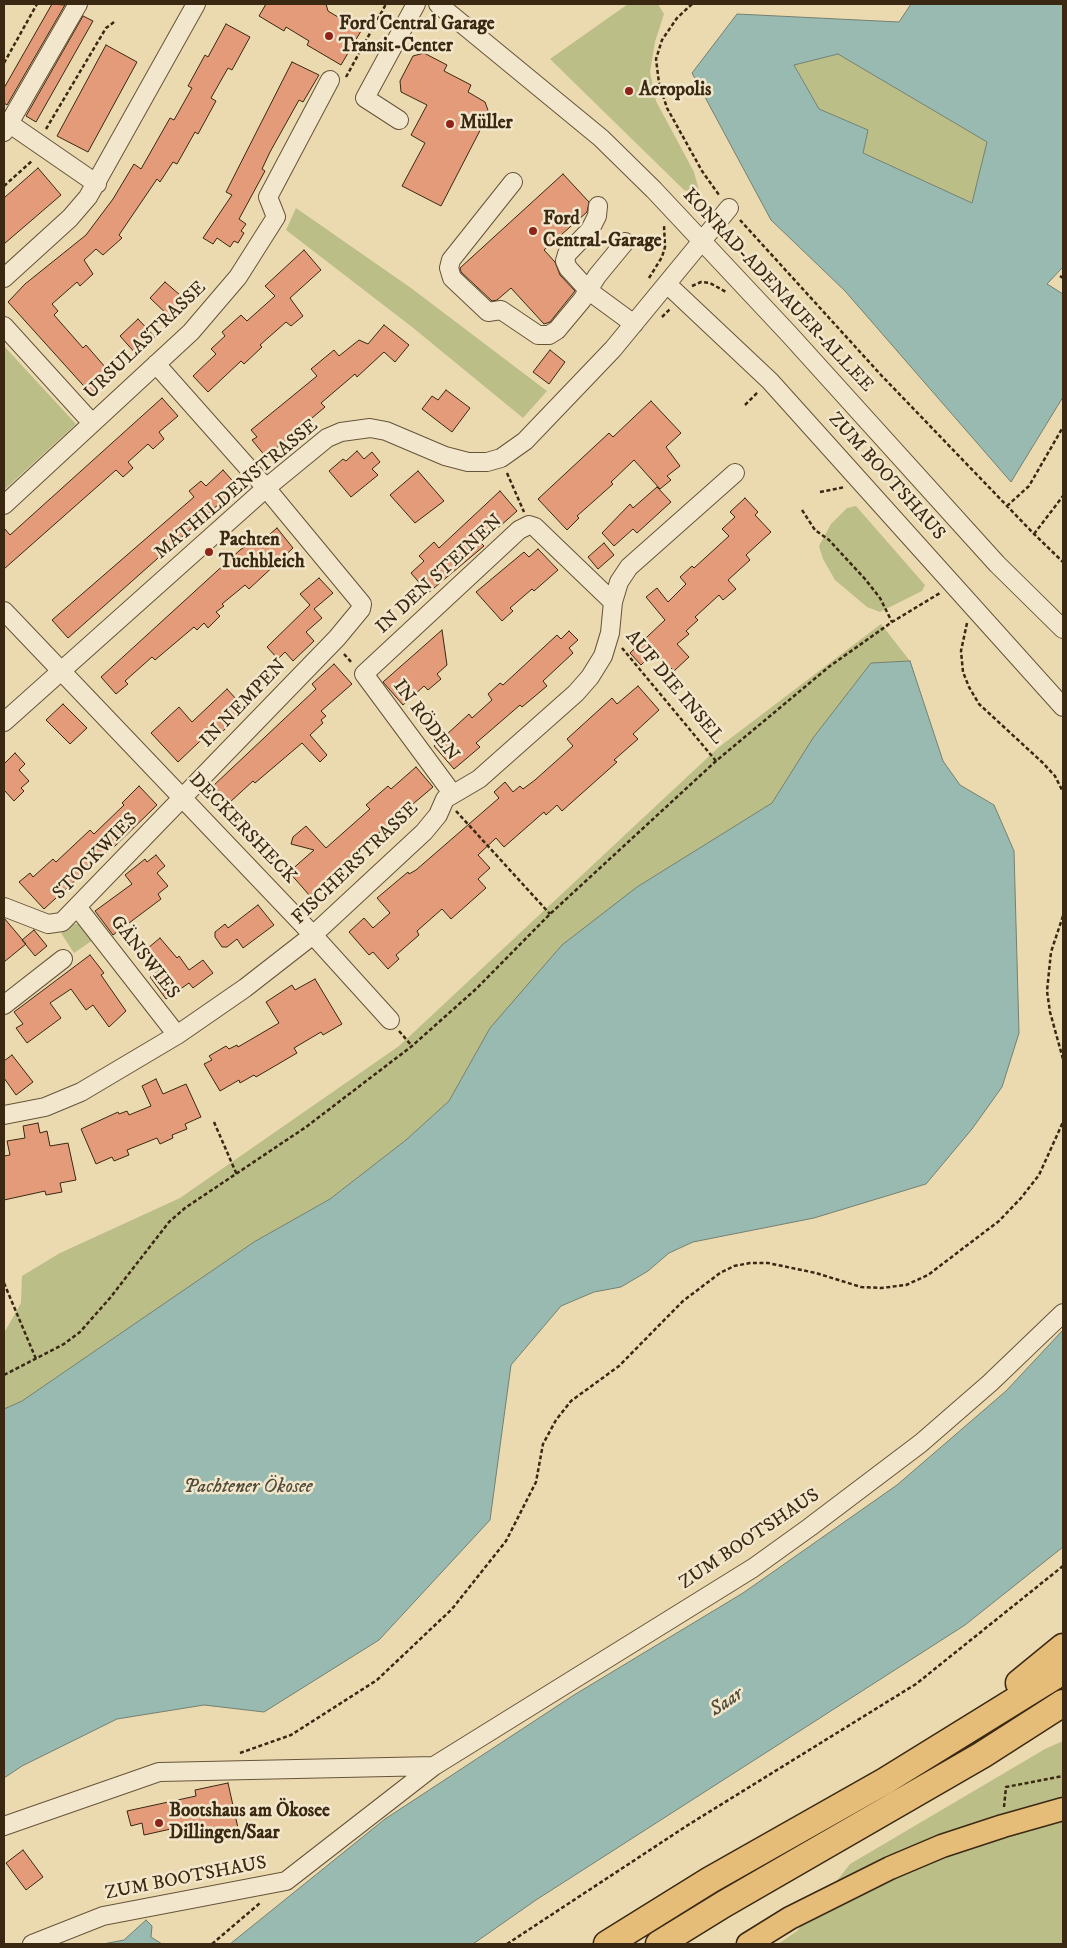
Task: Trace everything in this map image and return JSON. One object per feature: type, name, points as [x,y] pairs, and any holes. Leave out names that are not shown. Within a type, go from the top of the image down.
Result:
[{"type":"highway","points":[[975,1727],[1011,1691],[1063,1647]]},
{"type":"highway","points":[[607,1944],[710,1880],[885,1781],[1063,1671]]},
{"type":"highway","points":[[659,1944],[1063,1705]]},
{"type":"main road","points":[[748,1944],[790,1918],[890,1868],[942,1846],[1063,1809]]},
{"type":"street","points":[[78,4],[7,128],[41,145],[97,184]]},
{"type":"street","points":[[4,278],[70,218],[97,184],[196,4]]},
{"type":"street","points":[[399,120],[364,98],[416,4]]},
{"type":"street","name":"KONRAD-ADENAUER-ALLEE","points":[[438,4],[601,138],[701,240],[997,564],[1063,629]]},
{"type":"street","name":"URSULASTRASSE","points":[[4,505],[156,364],[217,303],[238,277],[276,217],[268,197],[330,80]]},
{"type":"street","points":[[513,182],[451,260],[449,268],[452,278],[488,312],[501,310],[538,335],[544,336],[557,330],[625,242]]},
{"type":"street","points":[[598,206],[597,216],[590,230],[567,254],[565,261],[589,291],[637,321]]},
{"type":"street","name":"MATHILDENSTRASSE","points":[[4,722],[266,488],[327,438],[355,428],[370,428],[386,431],[445,456],[468,462],[487,462],[500,458],[532,434],[583,382],[637,321],[701,240],[729,208]]},
{"type":"street","name":"ZUM BOOTSHAUS","points":[[667,284],[770,381],[1063,707]]},
{"type":"street","points":[[4,326],[92,423]]},
{"type":"street","points":[[156,364],[266,488]]},
{"type":"street","points":[[449,796],[479,779],[576,694],[590,677],[603,656],[610,633],[613,602],[619,582],[629,567],[734,473]]},
{"type":"street","name":"IN NEMPEN","points":[[183,798],[335,641],[358,616],[362,604],[266,488]]},
{"type":"street","name":"IN DEN STEINEN","points":[[364,674],[519,530],[529,525],[535,527],[613,602]]},
{"type":"street","name":"DECKERSHECK","points":[[4,611],[313,935],[393,1023]]},
{"type":"street","name":"IN RÖDEN","points":[[364,674],[449,796]]},
{"type":"street","name":"FISCHERSTRASSE","points":[[4,1115],[45,1107],[81,1092],[177,1035],[288,956],[424,832],[438,815],[449,796]]},
{"type":"street","name":"STOCKWIES","points":[[4,908],[48,924],[56,925],[62,922],[78,908],[183,798]]},
{"type":"street","name":"GÄNSWIES","points":[[78,908],[177,1035]]},
{"type":"street","points":[[4,1005],[64,959]]},
{"type":"street","name":"ZUM BOOTSHAUS","points":[[32,1944],[103,1916],[286,1881],[434,1766],[752,1568],[810,1527],[921,1443],[990,1383],[1063,1313]]},
{"type":"street","points":[[4,1826],[158,1772],[434,1766]]},
{"type":"path","points":[[4,63],[37,4]]},
{"type":"path","points":[[692,4],[677,18],[662,40],[656,59],[659,83],[667,108],[702,171],[729,208],[881,375],[1063,562]]},
{"type":"path","points":[[4,186],[41,145],[106,28],[114,22]]},
{"type":"path","points":[[657,322],[692,286],[701,282],[710,283],[728,294]]},
{"type":"path","points":[[1007,506],[1029,486],[1063,427]]},
{"type":"path","points":[[500,458],[529,525]]},
{"type":"path","points":[[1034,534],[1063,496]]},
{"type":"path","points":[[802,510],[814,530],[829,540],[865,579],[880,598],[892,622]]},
{"type":"path","points":[[4,1375],[64,1344],[80,1332],[179,1213],[306,1127],[412,1046],[476,989],[550,914],[716,761],[830,666],[892,622],[954,584]]},
{"type":"path","points":[[971,604],[961,651],[963,672],[969,687],[979,704],[1044,763],[1055,776],[1063,792]]},
{"type":"path","name":"AUF DIE INSEL","points":[[610,633],[716,761]]},
{"type":"path","points":[[335,641],[364,674]]},
{"type":"path","points":[[449,796],[550,914]]},
{"type":"path","points":[[1063,916],[1051,952],[1047,991],[1050,1012],[1063,1059]]},
{"type":"path","points":[[393,1023],[412,1046]]},
{"type":"path","points":[[214,1122],[237,1175]]},
{"type":"path","points":[[237,1754],[291,1736],[377,1680],[452,1609],[506,1541],[536,1482],[543,1444],[556,1420],[572,1401],[619,1366],[690,1296],[720,1273],[734,1266],[750,1263],[768,1263],[816,1273],[861,1287],[881,1288],[906,1285],[928,1275],[999,1221],[1021,1198],[1039,1175],[1063,1122]]},
{"type":"path","points":[[4,1283],[36,1359]]},
{"type":"path","points":[[507,1944],[688,1825],[916,1684],[1063,1566]]},
{"type":"path","points":[[1003,1826],[1006,1787],[1063,1776]]},
{"type":"path","points":[[212,1944],[264,1900]]},
{"type":"green space","points":[[628,4],[658,4],[664,14],[655,42],[650,72],[656,101],[694,172],[700,194],[684,190],[550,59]]},
{"type":"green space","points":[[838,54],[987,142],[972,203],[863,153],[868,130],[819,109],[794,64]]},
{"type":"green space","points":[[296,208],[411,288],[547,391],[523,418],[412,327],[286,230]]},
{"type":"green space","points":[[4,346],[76,424],[4,490]]},
{"type":"green space","points":[[856,506],[925,585],[922,591],[880,612],[867,607],[835,580],[823,559],[819,546],[831,524],[847,508]]},
{"type":"green space","points":[[881,624],[910,661],[871,663],[813,738],[772,803],[637,887],[490,1028],[449,1101],[406,1140],[330,1199],[254,1242],[22,1401],[4,1409],[4,1333],[21,1303],[22,1276],[60,1253],[180,1198],[399,1046],[719,747]]},
{"type":"green space","points":[[71,924],[78,924],[93,940],[74,953],[61,933]]},
{"type":"green space","points":[[1063,1741],[1063,1944],[778,1944],[797,1931],[850,1864],[1045,1749]]},
{"type":"water","points":[[911,4],[1063,4],[1063,267],[1047,284],[1063,294],[1063,397],[1011,482],[845,291],[771,220],[692,73],[737,14],[899,22]],"holes":[[[838,54],[987,142],[972,203],[863,153],[868,130],[819,109],[794,65]]]},
{"type":"water","name":"Pachtener Ökosee","points":[[910,661],[943,761],[960,785],[994,805],[1014,851],[1019,1033],[1002,1087],[972,1129],[926,1184],[814,1218],[693,1242],[669,1253],[648,1271],[621,1287],[594,1292],[561,1306],[511,1365],[490,1520],[379,1640],[264,1712],[204,1705],[117,1719],[22,1766],[4,1778],[4,1409],[22,1401],[254,1242],[330,1199],[406,1140],[449,1101],[490,1028],[562,945],[637,887],[772,803],[813,738],[871,663]]},
{"type":"water","name":"Saar","points":[[1063,1330],[1063,1547],[965,1625],[536,1900],[473,1944],[230,1944],[385,1819],[574,1695],[743,1593],[897,1485],[1006,1391]]},
{"type":"water","points":[[146,1920],[152,1926],[151,1937],[162,1944],[103,1944],[124,1940]]},
{"type":"building","points":[[52,4],[65,5],[7,105],[4,103],[4,88]]},
{"type":"building","name":"Ford Central Garage Transit-Center","points":[[266,4],[326,4],[328,11],[361,31],[341,65],[307,45],[309,41],[286,27],[284,31],[259,16]]},
{"type":"building","points":[[83,16],[93,21],[36,122],[26,116]]},
{"type":"building","points":[[226,24],[250,37],[232,70],[228,68],[211,98],[216,101],[198,134],[195,132],[177,164],[173,162],[160,182],[157,179],[119,235],[122,238],[103,255],[96,249],[84,260],[93,274],[80,286],[77,282],[52,304],[58,311],[54,315],[83,348],[86,345],[112,375],[91,394],[8,302],[25,284],[86,235],[113,199],[134,164],[141,169],[170,118],[174,120],[192,88],[188,86],[205,55],[208,57]]},
{"type":"building","points":[[106,45],[137,62],[88,152],[57,136]]},
{"type":"building","name":"Müller","points":[[424,53],[447,65],[444,71],[471,85],[468,92],[485,102],[489,113],[441,206],[402,186],[425,143],[411,135],[427,105],[401,92],[400,81],[413,56]]},
{"type":"building","points":[[292,62],[319,75],[303,102],[299,100],[270,152],[262,169],[265,171],[239,219],[246,224],[241,231],[244,233],[238,243],[234,241],[230,247],[217,238],[213,244],[203,238],[232,195],[226,192]]},
{"type":"building","points":[[38,168],[61,195],[4,244],[4,198]]},
{"type":"building","name":"Ford Central-Garage","points":[[563,174],[589,202],[587,212],[544,250],[555,262],[560,275],[575,291],[550,322],[544,324],[511,288],[497,300],[492,301],[461,272],[460,268]]},
{"type":"building","points":[[304,250],[321,270],[290,298],[303,316],[291,326],[286,322],[260,345],[262,347],[244,364],[241,361],[208,392],[193,376],[216,354],[211,349],[225,336],[222,332],[241,315],[247,321],[275,296],[265,286]]},
{"type":"building","points":[[165,282],[188,302],[172,319],[150,298]]},
{"type":"building","points":[[138,319],[155,337],[136,354],[120,336]]},
{"type":"building","points":[[384,325],[409,345],[395,362],[384,352],[357,377],[355,374],[321,403],[325,407],[266,457],[252,440],[257,437],[251,430],[317,376],[311,369],[334,350],[339,356],[359,340],[368,344]]},
{"type":"building","points":[[550,350],[565,362],[549,384],[533,372]]},
{"type":"building","points":[[446,390],[470,408],[452,432],[422,409],[432,396],[438,400]]},
{"type":"building","points":[[162,398],[178,416],[159,432],[164,439],[153,449],[148,444],[128,462],[133,468],[123,477],[116,470],[4,569],[4,528],[10,535]]},
{"type":"building","points":[[651,401],[681,433],[666,447],[680,466],[667,476],[671,480],[660,489],[634,460],[611,482],[613,484],[577,516],[579,518],[567,530],[538,499],[609,433],[613,437]]},
{"type":"building","points":[[357,451],[364,459],[372,452],[380,462],[372,469],[378,475],[351,497],[329,471],[343,459],[346,461]]},
{"type":"building","points":[[223,470],[238,487],[68,638],[52,620],[194,497],[189,491],[201,481],[206,486]]},
{"type":"building","points":[[418,471],[444,501],[415,523],[390,495]]},
{"type":"building","points":[[657,487],[671,502],[637,533],[633,529],[614,546],[602,533],[630,504],[633,508]]},
{"type":"building","points":[[500,491],[517,511],[481,543],[484,546],[428,593],[411,573],[424,561],[419,556],[434,542],[439,548]]},
{"type":"building","points":[[745,498],[758,512],[755,515],[771,532],[746,555],[750,560],[728,580],[736,589],[723,600],[719,595],[695,617],[698,620],[686,631],[689,634],[677,644],[689,657],[674,671],[654,652],[641,665],[630,653],[665,620],[646,597],[657,588],[668,602],[686,584],[680,577],[692,566],[694,568],[729,536],[722,529],[735,517],[730,512]]},
{"type":"building","points":[[277,528],[293,548],[249,589],[245,585],[222,604],[224,606],[216,612],[220,616],[208,628],[204,623],[197,630],[194,627],[155,660],[152,657],[125,681],[128,684],[116,694],[101,677],[240,550],[252,542],[256,546]]},
{"type":"building","points":[[604,543],[614,555],[598,569],[588,557]]},
{"type":"building","points":[[538,549],[558,570],[534,591],[532,589],[510,608],[513,611],[502,621],[476,592],[524,552],[529,557]]},
{"type":"building","points":[[319,578],[333,593],[314,609],[322,618],[306,632],[314,641],[293,661],[285,652],[278,659],[267,647],[310,605],[300,594]]},
{"type":"building","points":[[442,630],[447,665],[437,674],[441,679],[428,690],[424,686],[403,705],[383,682]]},
{"type":"building","points":[[569,631],[578,640],[569,648],[573,653],[543,681],[547,686],[522,707],[520,705],[476,743],[480,747],[454,769],[434,746],[469,714],[472,718],[492,700],[488,694],[500,683],[503,685],[557,635],[561,639]]},
{"type":"building","points":[[334,664],[352,684],[321,711],[326,716],[321,720],[323,723],[310,735],[327,755],[320,762],[302,743],[255,783],[253,781],[229,803],[213,786],[316,689],[312,684]]},
{"type":"building","points":[[638,686],[659,710],[633,734],[638,739],[614,760],[617,762],[562,811],[557,805],[546,815],[544,812],[504,847],[496,838],[478,855],[490,868],[478,879],[486,888],[451,919],[442,909],[417,931],[419,935],[396,955],[399,959],[388,969],[373,952],[369,955],[349,932],[364,918],[373,928],[390,913],[377,898],[408,872],[409,874],[416,870],[499,798],[494,792],[505,782],[513,792],[520,786],[523,789],[573,746],[567,739],[612,698],[617,704]]},
{"type":"building","points":[[227,689],[246,710],[223,731],[217,725],[178,762],[151,733],[179,707],[192,722]]},
{"type":"building","points":[[63,704],[87,728],[70,744],[46,720]]},
{"type":"building","points":[[15,753],[25,764],[19,770],[29,781],[21,788],[24,791],[14,801],[4,790],[4,764]]},
{"type":"building","points":[[416,767],[433,787],[361,848],[363,850],[310,896],[289,872],[314,850],[291,844],[293,837],[306,826],[326,848],[370,809],[366,805],[388,786],[391,789]]},
{"type":"building","points":[[139,786],[157,805],[113,848],[44,909],[19,882],[30,873],[33,877],[53,859],[56,862],[90,830],[94,834],[124,805],[122,803]]},
{"type":"building","points":[[156,855],[165,866],[157,873],[168,886],[158,894],[161,899],[113,935],[95,911],[132,884],[125,875],[145,859],[147,862]]},
{"type":"building","points":[[258,905],[274,925],[243,948],[237,939],[227,947],[222,947],[215,937],[215,932],[225,924],[228,928]]},
{"type":"building","points":[[4,918],[26,944],[4,962]]},
{"type":"building","points":[[34,930],[47,946],[35,956],[22,940]]},
{"type":"building","points":[[160,938],[177,958],[179,956],[189,970],[203,960],[213,973],[193,988],[189,983],[166,999],[150,977],[163,968],[148,948]]},
{"type":"building","points":[[90,955],[104,973],[101,975],[126,1011],[109,1027],[93,1005],[86,1010],[71,989],[50,1003],[61,1018],[27,1043],[16,1028],[23,1024],[14,1012]]},
{"type":"building","points":[[315,979],[342,1024],[323,1035],[321,1032],[294,1048],[297,1053],[256,1077],[254,1075],[240,1083],[239,1080],[220,1091],[204,1064],[212,1060],[209,1056],[226,1046],[229,1049],[237,1045],[238,1047],[279,1023],[266,1002],[292,985],[295,990]]},
{"type":"building","points":[[12,1055],[33,1082],[16,1095],[4,1078],[4,1061]]},
{"type":"building","points":[[156,1079],[163,1094],[186,1084],[201,1117],[185,1124],[187,1129],[172,1135],[173,1138],[160,1144],[157,1138],[127,1150],[129,1155],[114,1161],[112,1157],[96,1164],[81,1129],[118,1112],[119,1114],[127,1111],[129,1115],[151,1106],[142,1086]]},
{"type":"building","points":[[38,1123],[40,1133],[47,1131],[50,1146],[68,1143],[76,1180],[60,1183],[62,1192],[46,1195],[45,1191],[4,1200],[4,1156],[10,1155],[7,1141],[25,1138],[23,1126]]},
{"type":"building","points":[[228,1783],[238,1828],[205,1835],[202,1822],[144,1835],[142,1823],[131,1826],[127,1811],[196,1796],[195,1790]]},
{"type":"building","points":[[23,1850],[43,1877],[26,1890],[6,1863]]},
{"type":"place","name":"Ford Central Garage Transit-Center","points":[[329,36]]},
{"type":"place","name":"Acropolis","points":[[629,91]]},
{"type":"place","name":"Müller","points":[[450,124]]},
{"type":"place","name":"Ford Central-Garage","points":[[533,231]]},
{"type":"place","name":"Pachten Tuchbleich","points":[[209,552]]},
{"type":"place","name":"Bootshaus am Ökosee Dillingen/Saar","points":[[159,1823]]}]
